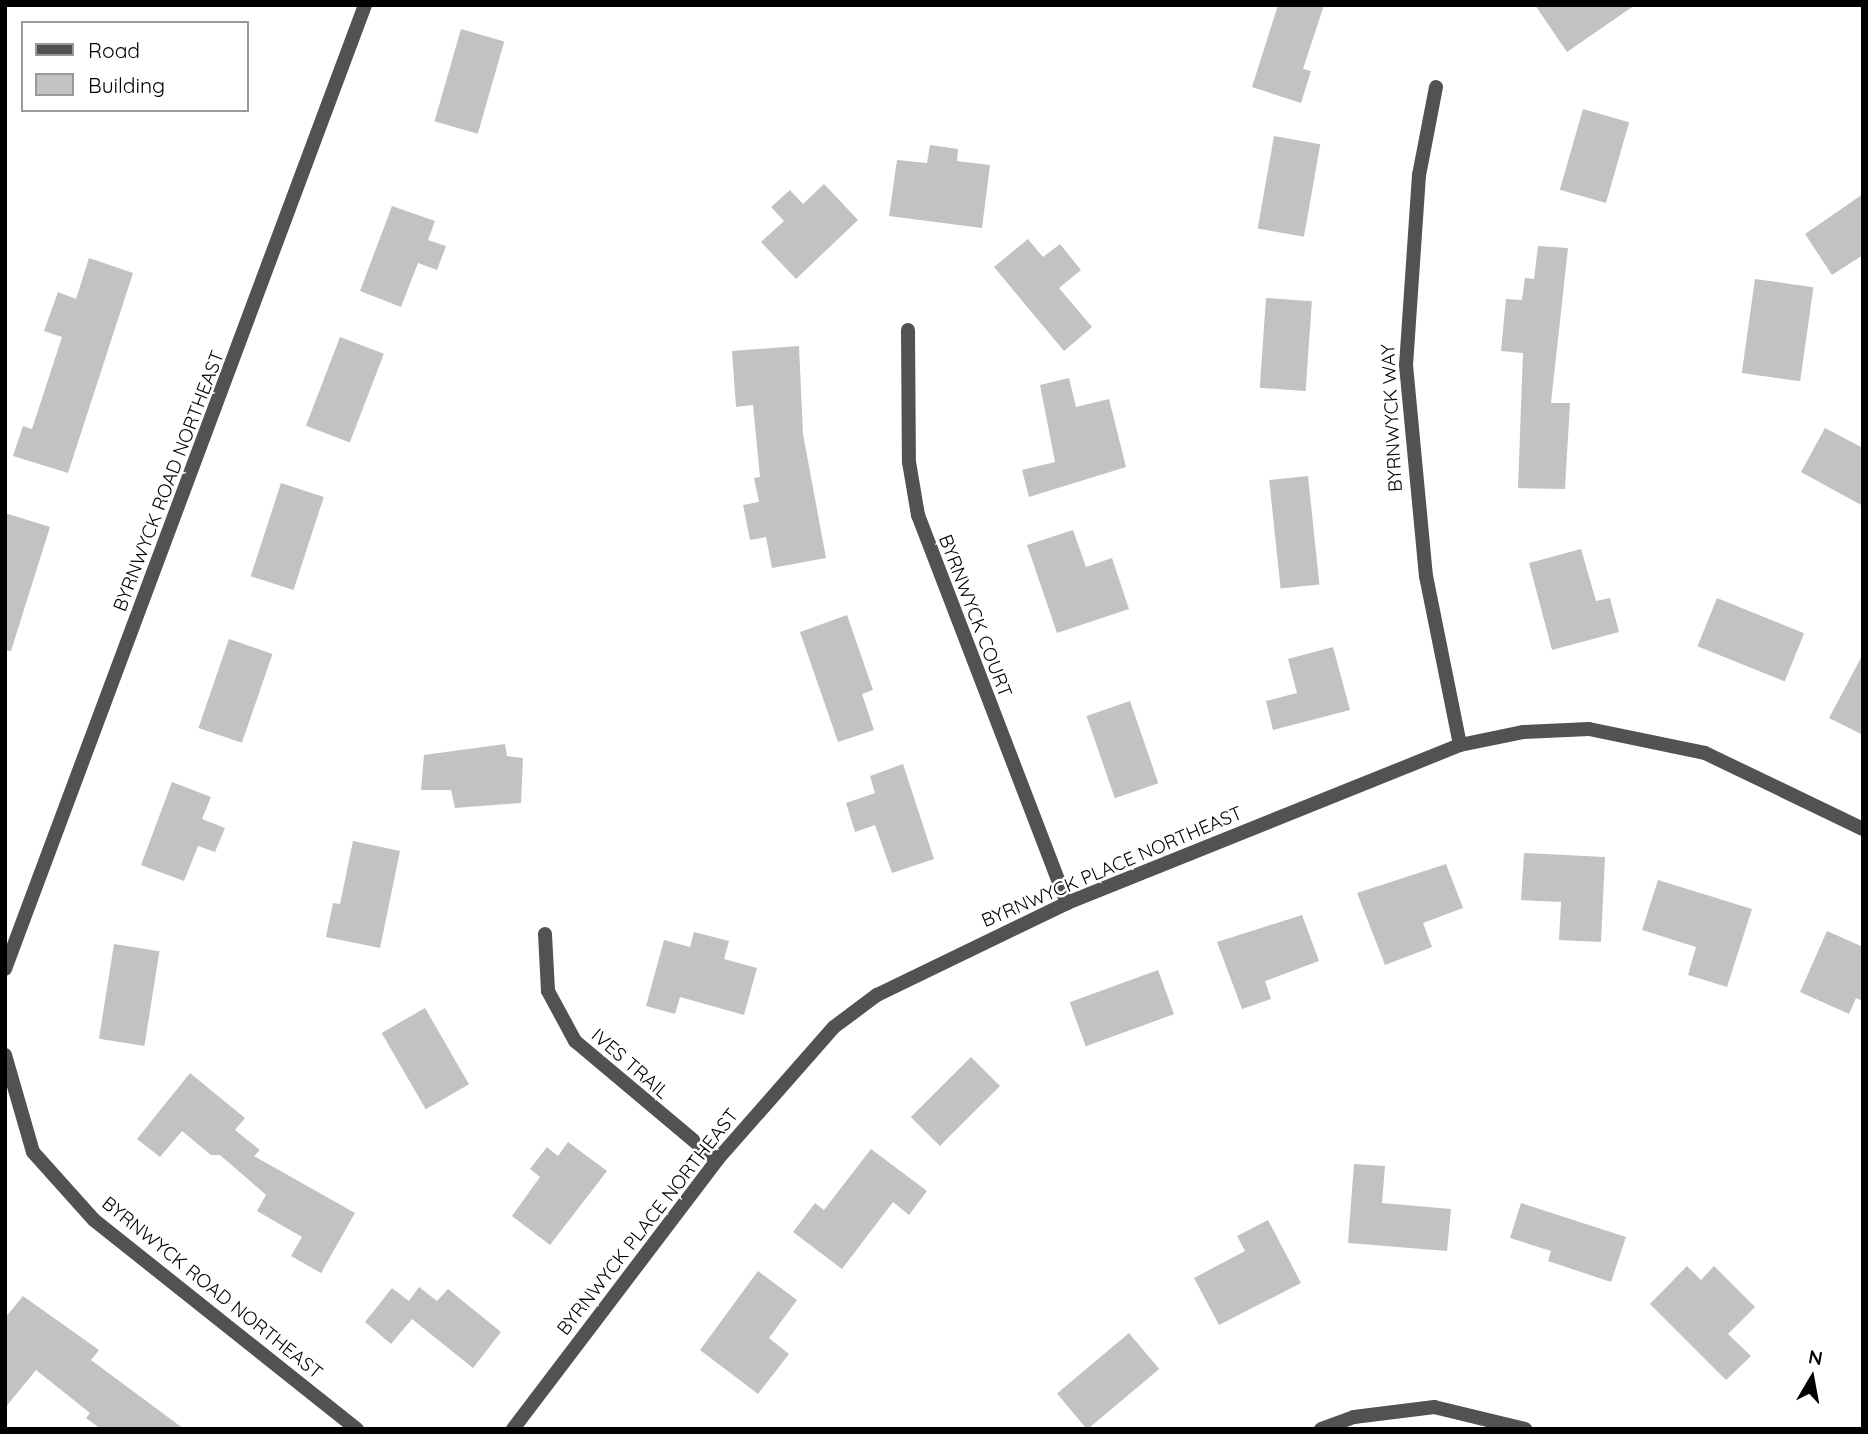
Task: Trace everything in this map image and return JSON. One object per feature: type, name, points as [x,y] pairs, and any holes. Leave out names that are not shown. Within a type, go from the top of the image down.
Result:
[{"type":"street","name":"BYRNWYCK ROAD NORTHEAST","points":[[5,969],[365,5]]},
{"type":"street","name":"BYRNWYCK WAY","points":[[1436,87],[1419,175],[1406,365],[1426,576],[1460,746]]},
{"type":"street","name":"BYRNWYCK COURT","points":[[908,330],[909,462],[918,515],[1066,903]]},
{"type":"street","name":"BYRNWYCK PLACE NORTHEAST","points":[[513,1429],[717,1160],[795,1068],[834,1027],[877,995],[1066,903],[1460,746],[1523,732],[1589,729],[1646,738],[1757,774],[1863,829]]},
{"type":"street","name":"IVES TRAIL","points":[[545,934],[548,991],[575,1041],[717,1160]]},
{"type":"street","name":"BYRNWYCK ROAD NORTHEAST","points":[[5,1055],[33,1152],[94,1220],[357,1429]]},
{"type":"street","points":[[1321,1429],[1354,1417],[1434,1407],[1525,1429]]},
{"type":"building","points":[[1278,5],[1324,5],[1303,69],[1311,71],[1301,103],[1252,87]]},
{"type":"building","points":[[1535,5],[1635,5],[1567,52]]},
{"type":"building","points":[[461,29],[504,41],[478,134],[435,121]]},
{"type":"building","points":[[1583,109],[1629,122],[1606,203],[1560,190]]},
{"type":"building","points":[[1274,136],[1320,144],[1304,237],[1258,229]]},
{"type":"building","points":[[930,145],[958,149],[957,161],[990,165],[982,228],[889,216],[897,160],[927,163]]},
{"type":"building","points":[[824,184],[858,220],[796,279],[761,242],[784,221],[771,207],[790,190],[803,204]]},
{"type":"building","points":[[1863,194],[1863,255],[1832,275],[1805,234]]},
{"type":"building","points":[[392,206],[435,221],[428,240],[446,246],[437,270],[418,263],[401,307],[360,291]]},
{"type":"building","points":[[1028,239],[1043,257],[1060,244],[1081,270],[1059,288],[1092,327],[1064,351],[994,267]]},
{"type":"building","points":[[1538,246],[1568,248],[1551,403],[1570,403],[1565,489],[1518,488],[1523,353],[1501,351],[1506,299],[1522,300],[1525,278],[1534,279]]},
{"type":"building","points":[[89,258],[133,273],[68,473],[13,456],[23,426],[32,429],[62,337],[44,331],[58,292],[76,299]]},
{"type":"building","points":[[1755,279],[1813,287],[1800,381],[1742,373]]},
{"type":"building","points":[[1266,298],[1312,301],[1306,391],[1260,388]]},
{"type":"building","points":[[340,337],[384,354],[350,443],[306,426]]},
{"type":"building","points":[[799,346],[803,434],[826,558],[772,568],[766,537],[750,540],[743,505],[759,502],[754,478],[760,477],[753,405],[736,407],[732,351]]},
{"type":"building","points":[[1069,378],[1076,407],[1109,399],[1126,467],[1029,497],[1022,470],[1055,462],[1040,385]]},
{"type":"building","points":[[1825,428],[1863,448],[1863,506],[1801,472]]},
{"type":"building","points":[[1308,476],[1319,584],[1281,588],[1269,480]]},
{"type":"building","points":[[281,483],[324,497],[294,590],[251,576]]},
{"type":"building","points":[[5,513],[50,527],[11,651],[5,650]]},
{"type":"building","points":[[1073,530],[1086,567],[1112,558],[1129,609],[1057,633],[1027,545]]},
{"type":"building","points":[[1581,549],[1596,601],[1610,598],[1619,632],[1552,650],[1529,563]]},
{"type":"building","points":[[1717,598],[1804,633],[1785,681],[1698,646]]},
{"type":"building","points":[[847,615],[873,690],[862,694],[874,730],[838,742],[800,632]]},
{"type":"building","points":[[229,639],[272,654],[242,743],[198,728]]},
{"type":"building","points":[[1333,647],[1350,710],[1273,730],[1266,701],[1297,693],[1288,659]]},
{"type":"building","points":[[1863,654],[1863,735],[1829,718]]},
{"type":"building","points":[[1130,701],[1158,783],[1115,798],[1087,716]]},
{"type":"building","points":[[505,744],[507,756],[523,758],[521,803],[455,808],[451,790],[421,790],[424,755]]},
{"type":"building","points":[[903,764],[934,859],[892,873],[875,825],[855,832],[846,803],[875,793],[870,776]]},
{"type":"building","points":[[172,782],[211,797],[202,819],[225,828],[215,852],[198,846],[184,881],[141,865]]},
{"type":"building","points":[[353,841],[400,851],[380,948],[326,937],[333,903],[340,904]]},
{"type":"building","points":[[1524,853],[1605,857],[1601,942],[1559,940],[1561,902],[1521,900]]},
{"type":"building","points":[[1446,864],[1463,908],[1423,923],[1432,947],[1385,965],[1357,893]]},
{"type":"building","points":[[1658,880],[1752,909],[1727,987],[1688,975],[1696,947],[1642,930]]},
{"type":"building","points":[[1302,915],[1319,961],[1265,981],[1271,999],[1242,1009],[1217,942]]},
{"type":"building","points":[[1827,931],[1863,947],[1863,1001],[1856,998],[1849,1014],[1800,992]]},
{"type":"building","points":[[694,932],[729,941],[724,959],[757,968],[744,1015],[680,997],[675,1014],[646,1006],[664,940],[690,947]]},
{"type":"building","points":[[114,944],[159,951],[144,1046],[99,1039]]},
{"type":"building","points":[[1158,970],[1174,1014],[1086,1046],[1070,1002]]},
{"type":"building","points":[[425,1008],[469,1084],[426,1109],[382,1033]]},
{"type":"building","points":[[971,1057],[1000,1086],[940,1146],[911,1117]]},
{"type":"building","points":[[190,1073],[245,1118],[235,1130],[260,1150],[254,1156],[355,1213],[321,1273],[291,1256],[302,1237],[257,1211],[266,1195],[220,1155],[211,1155],[182,1131],[160,1157],[137,1139]]},
{"type":"building","points":[[568,1142],[607,1171],[550,1245],[512,1216],[540,1177],[530,1169],[547,1147],[558,1156]]},
{"type":"building","points":[[871,1149],[927,1191],[909,1215],[893,1202],[842,1269],[793,1232],[815,1203],[824,1210]]},
{"type":"building","points":[[1354,1164],[1385,1166],[1382,1203],[1451,1209],[1447,1251],[1348,1243]]},
{"type":"building","points":[[1521,1203],[1626,1237],[1611,1282],[1548,1261],[1551,1251],[1510,1238]]},
{"type":"building","points":[[1268,1220],[1301,1283],[1219,1325],[1194,1278],[1245,1251],[1237,1236]]},
{"type":"building","points":[[1687,1266],[1701,1280],[1714,1266],[1755,1307],[1728,1334],[1751,1356],[1726,1380],[1650,1304]]},
{"type":"building","points":[[758,1271],[797,1300],[769,1338],[789,1354],[758,1394],[700,1350]]},
{"type":"building","points":[[419,1287],[437,1301],[448,1289],[501,1332],[473,1368],[412,1319],[391,1344],[365,1322],[392,1288],[409,1301]]},
{"type":"building","points":[[23,1296],[99,1350],[91,1360],[184,1429],[101,1429],[86,1418],[90,1413],[36,1370],[5,1408],[5,1318]]},
{"type":"building","points":[[1129,1333],[1159,1369],[1088,1429],[1057,1393]]}]
